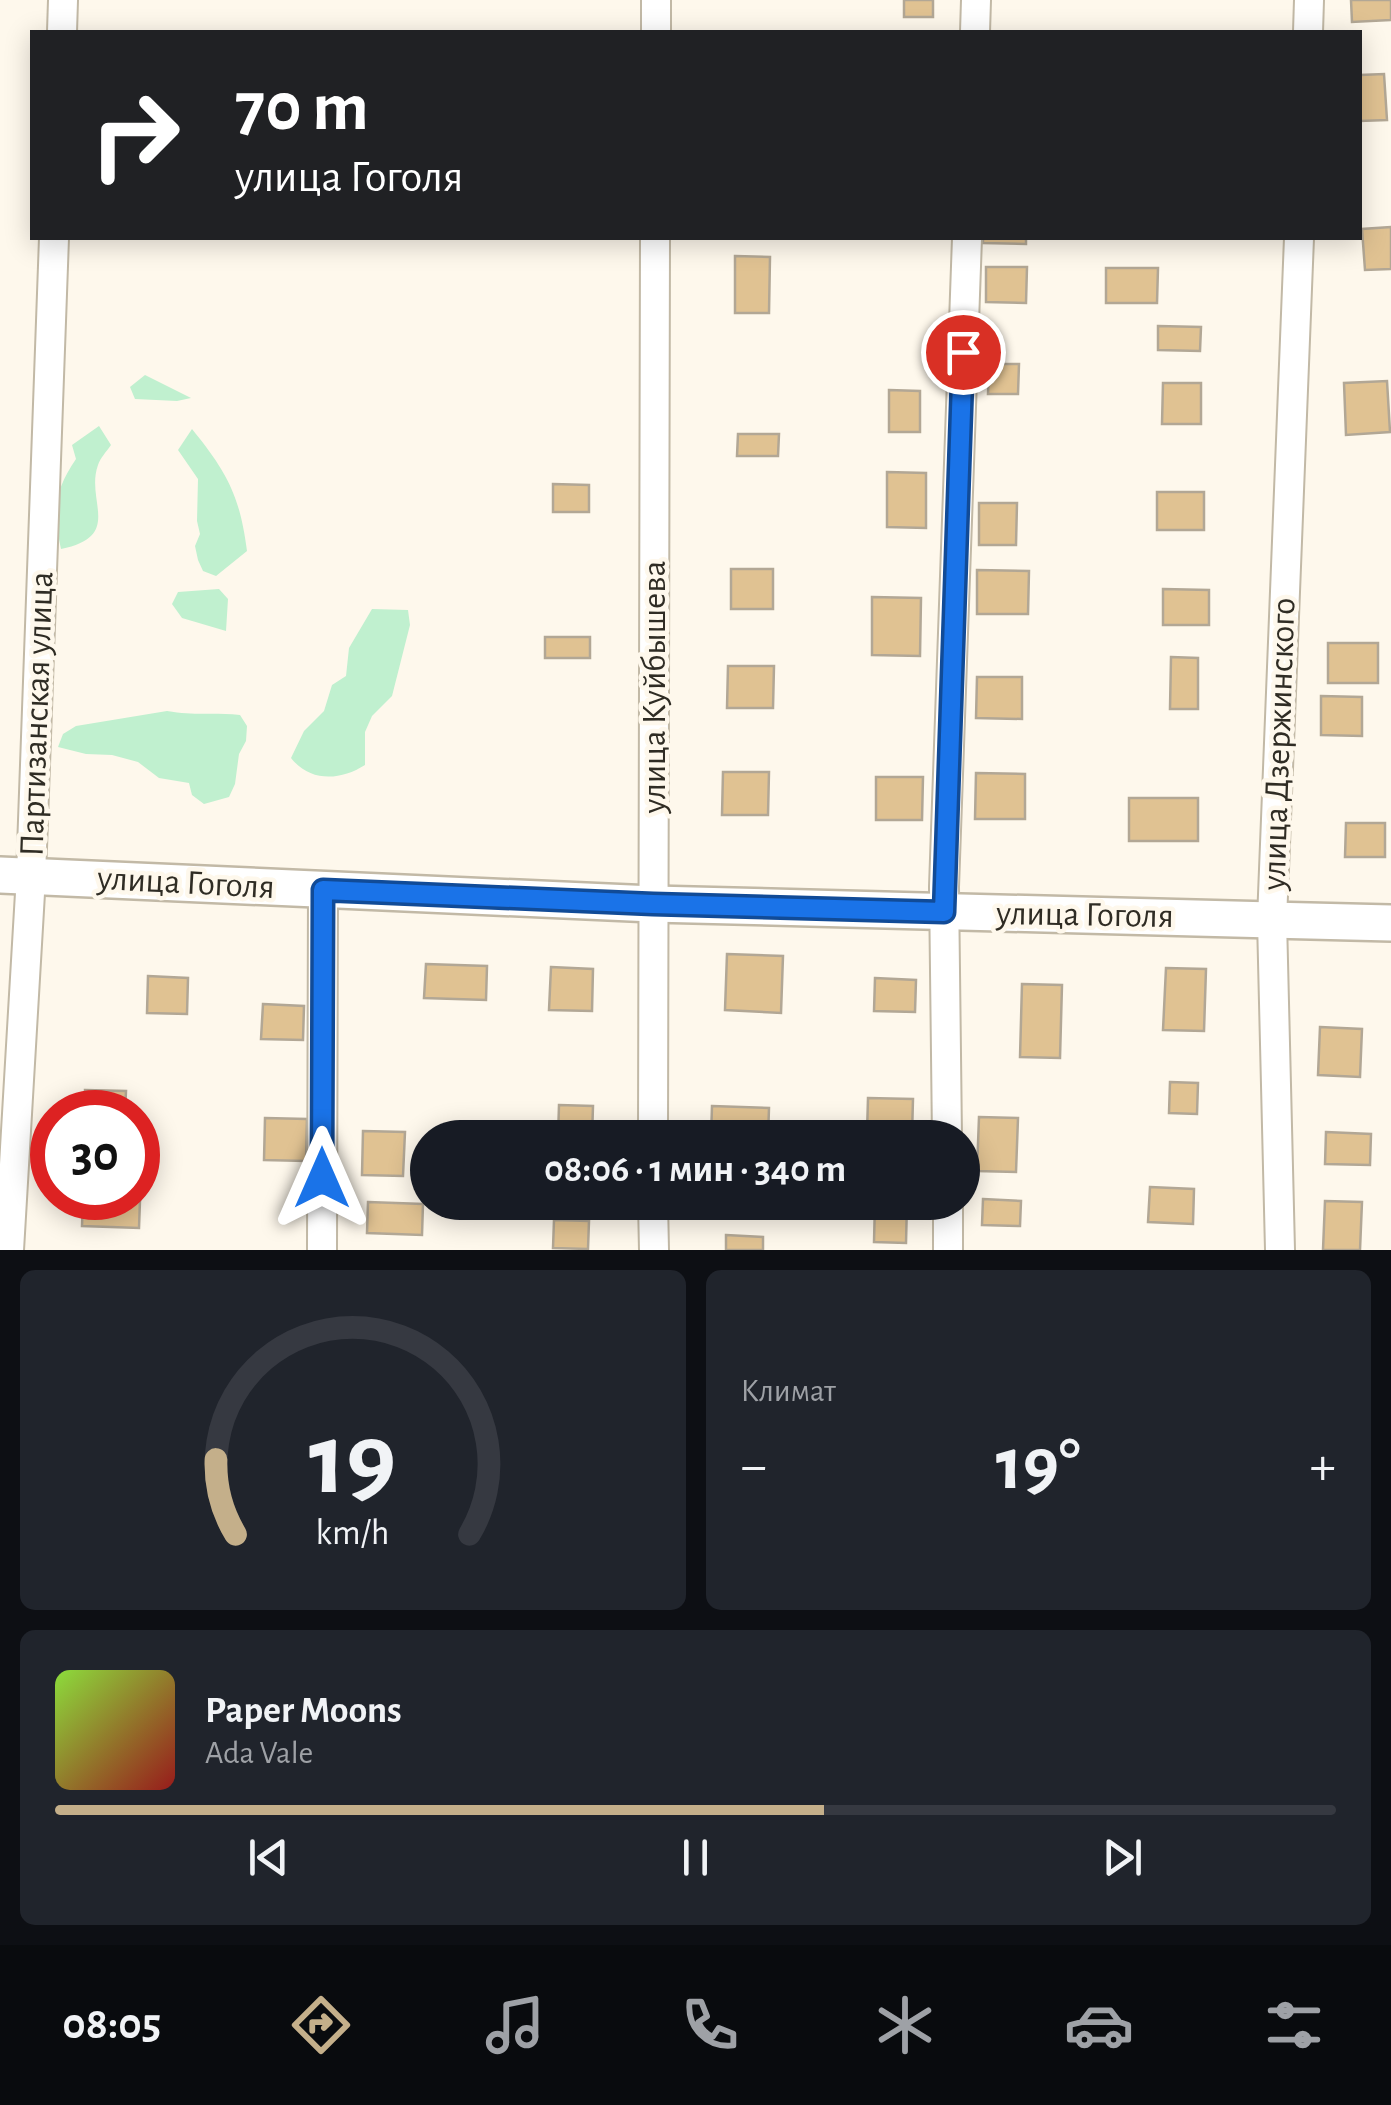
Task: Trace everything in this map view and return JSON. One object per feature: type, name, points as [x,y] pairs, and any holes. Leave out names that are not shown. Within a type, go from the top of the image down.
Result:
[{"type":"street","points":[[62,30],[63,0]]},
{"type":"street","points":[[656,0],[656,30]]},
{"type":"street","points":[[975,30],[976,0]]},
{"type":"street","points":[[1308,30],[1309,0]]},
{"type":"street","name":"Партизанская улица","points":[[9,1250],[15,875],[54,240]]},
{"type":"street","name":"улица Куйбышева","points":[[653,1120],[655,240]]},
{"type":"street","points":[[947,1120],[944,912],[968,240]]},
{"type":"street","name":"улица Дзержинского","points":[[1280,1250],[1272,920],[1300,240]]},
{"type":"street","name":"улица Гоголя","points":[[15,875],[653,904],[1391,923]]},
{"type":"street","points":[[322,1250],[323,890]]},
{"type":"street","points":[[654,1220],[654,1250]]},
{"type":"street","points":[[948,1220],[948,1250]]},
{"type":"green space","points":[[145,375],[191,398],[135,399],[130,387]]},
{"type":"green space","points":[[99,426],[111,445],[99,462],[95,478],[97,526],[80,543],[61,549],[57,502],[76,459],[72,445]]},
{"type":"green space","points":[[192,429],[230,486],[244,532],[247,551],[216,576],[203,571],[198,560],[198,479],[178,450]]},
{"type":"green space","points":[[219,589],[228,599],[226,631],[182,618],[172,604],[178,592]]},
{"type":"green space","points":[[372,609],[408,610],[410,625],[392,696],[372,716],[365,732],[365,765],[346,774],[316,775],[291,758],[304,731],[324,711],[332,685],[346,676],[349,648]]},
{"type":"green space","points":[[167,711],[240,715],[247,726],[246,741],[229,797],[204,804],[192,795],[189,783],[159,778],[138,762],[58,747],[63,734],[76,726]]},
{"type":"building","points":[[904,0],[933,0],[933,17],[904,17]]},
{"type":"building","points":[[1351,0],[1391,0],[1391,20],[1352,22]]},
{"type":"building","points":[[1384,74],[1387,120],[1362,121],[1362,75]]},
{"type":"building","points":[[1391,227],[1391,269],[1365,270],[1362,229]]},
{"type":"building","points":[[983,240],[1026,240],[1026,244]]},
{"type":"building","points":[[735,256],[770,257],[769,313],[735,313]]},
{"type":"building","points":[[986,267],[1027,267],[1026,303],[986,302]]},
{"type":"building","points":[[1106,268],[1158,268],[1157,303],[1106,303]]},
{"type":"building","points":[[1158,326],[1201,327],[1200,351],[1158,350]]},
{"type":"building","points":[[989,364],[1019,364],[1018,394],[988,394]]},
{"type":"building","points":[[1387,381],[1390,432],[1346,435],[1344,383]]},
{"type":"building","points":[[1163,383],[1201,383],[1201,424],[1162,424]]},
{"type":"building","points":[[889,390],[920,391],[920,432],[889,432]]},
{"type":"building","points":[[738,434],[779,434],[778,456],[737,456]]},
{"type":"building","points":[[887,472],[926,473],[926,528],[887,527]]},
{"type":"building","points":[[553,484],[589,485],[589,512],[553,512]]},
{"type":"building","points":[[1157,492],[1204,492],[1204,530],[1157,530]]},
{"type":"building","points":[[979,503],[1017,503],[1016,545],[979,545]]},
{"type":"building","points":[[731,569],[773,569],[773,609],[731,609]]},
{"type":"building","points":[[977,570],[1029,571],[1028,614],[977,614]]},
{"type":"building","points":[[1163,589],[1209,590],[1209,625],[1163,625]]},
{"type":"building","points":[[872,597],[921,598],[920,656],[872,655]]},
{"type":"building","points":[[545,637],[590,637],[590,658],[545,658]]},
{"type":"building","points":[[1328,643],[1378,643],[1378,683],[1328,683]]},
{"type":"building","points":[[1171,657],[1198,658],[1198,709],[1170,709]]},
{"type":"building","points":[[728,666],[774,666],[773,708],[727,708]]},
{"type":"building","points":[[977,677],[1022,677],[1022,719],[976,718]]},
{"type":"building","points":[[1321,696],[1362,697],[1362,736],[1321,735]]},
{"type":"building","points":[[723,772],[769,772],[768,815],[722,815]]},
{"type":"building","points":[[976,773],[1025,774],[1025,819],[975,819]]},
{"type":"building","points":[[876,777],[923,777],[922,820],[876,820]]},
{"type":"building","points":[[1129,798],[1198,798],[1198,841],[1129,841]]},
{"type":"building","points":[[1346,823],[1385,823],[1385,857],[1345,857]]},
{"type":"building","points":[[727,954],[783,956],[781,1013],[725,1010]]},
{"type":"building","points":[[426,964],[487,966],[486,1000],[424,998]]},
{"type":"building","points":[[551,967],[593,969],[592,1011],[549,1010]]},
{"type":"building","points":[[1166,968],[1206,969],[1204,1031],[1163,1030]]},
{"type":"building","points":[[148,976],[188,978],[187,1014],[147,1013]]},
{"type":"building","points":[[875,978],[916,980],[915,1012],[874,1011]]},
{"type":"building","points":[[1022,984],[1062,985],[1060,1058],[1020,1057]]},
{"type":"building","points":[[263,1004],[304,1006],[303,1040],[261,1039]]},
{"type":"building","points":[[1320,1027],[1362,1029],[1360,1077],[1318,1075]]},
{"type":"building","points":[[1170,1082],[1198,1083],[1197,1114],[1169,1113]]},
{"type":"building","points":[[868,1098],[913,1099],[912,1120],[867,1120]]},
{"type":"building","points":[[559,1105],[593,1106],[593,1120],[559,1120]]},
{"type":"building","points":[[712,1106],[769,1108],[769,1120],[712,1120]]},
{"type":"building","points":[[265,1118],[307,1119],[306,1161],[264,1160]]},
{"type":"building","points":[[1018,1118],[1016,1172],[980,1171],[979,1120]]},
{"type":"building","points":[[363,1131],[405,1132],[403,1176],[362,1175]]},
{"type":"building","points":[[1326,1132],[1371,1134],[1370,1165],[1325,1164]]},
{"type":"building","points":[[1150,1187],[1194,1189],[1193,1224],[1148,1222]]},
{"type":"building","points":[[983,1199],[1021,1201],[1020,1226],[982,1225]]},
{"type":"building","points":[[1325,1201],[1362,1202],[1360,1250],[1323,1250]]},
{"type":"building","points":[[368,1202],[410,1204],[410,1220],[422,1220],[422,1235],[367,1233]]},
{"type":"building","points":[[82,1220],[139,1220],[139,1228],[82,1226]]},
{"type":"building","points":[[554,1220],[589,1221],[588,1249],[553,1248]]},
{"type":"building","points":[[875,1220],[907,1220],[906,1243],[874,1242]]},
{"type":"building","points":[[726,1235],[763,1237],[763,1250],[726,1250]]},
{"type":"route","points":[[322,1178],[323,890],[944,912],[963,352]]}]
